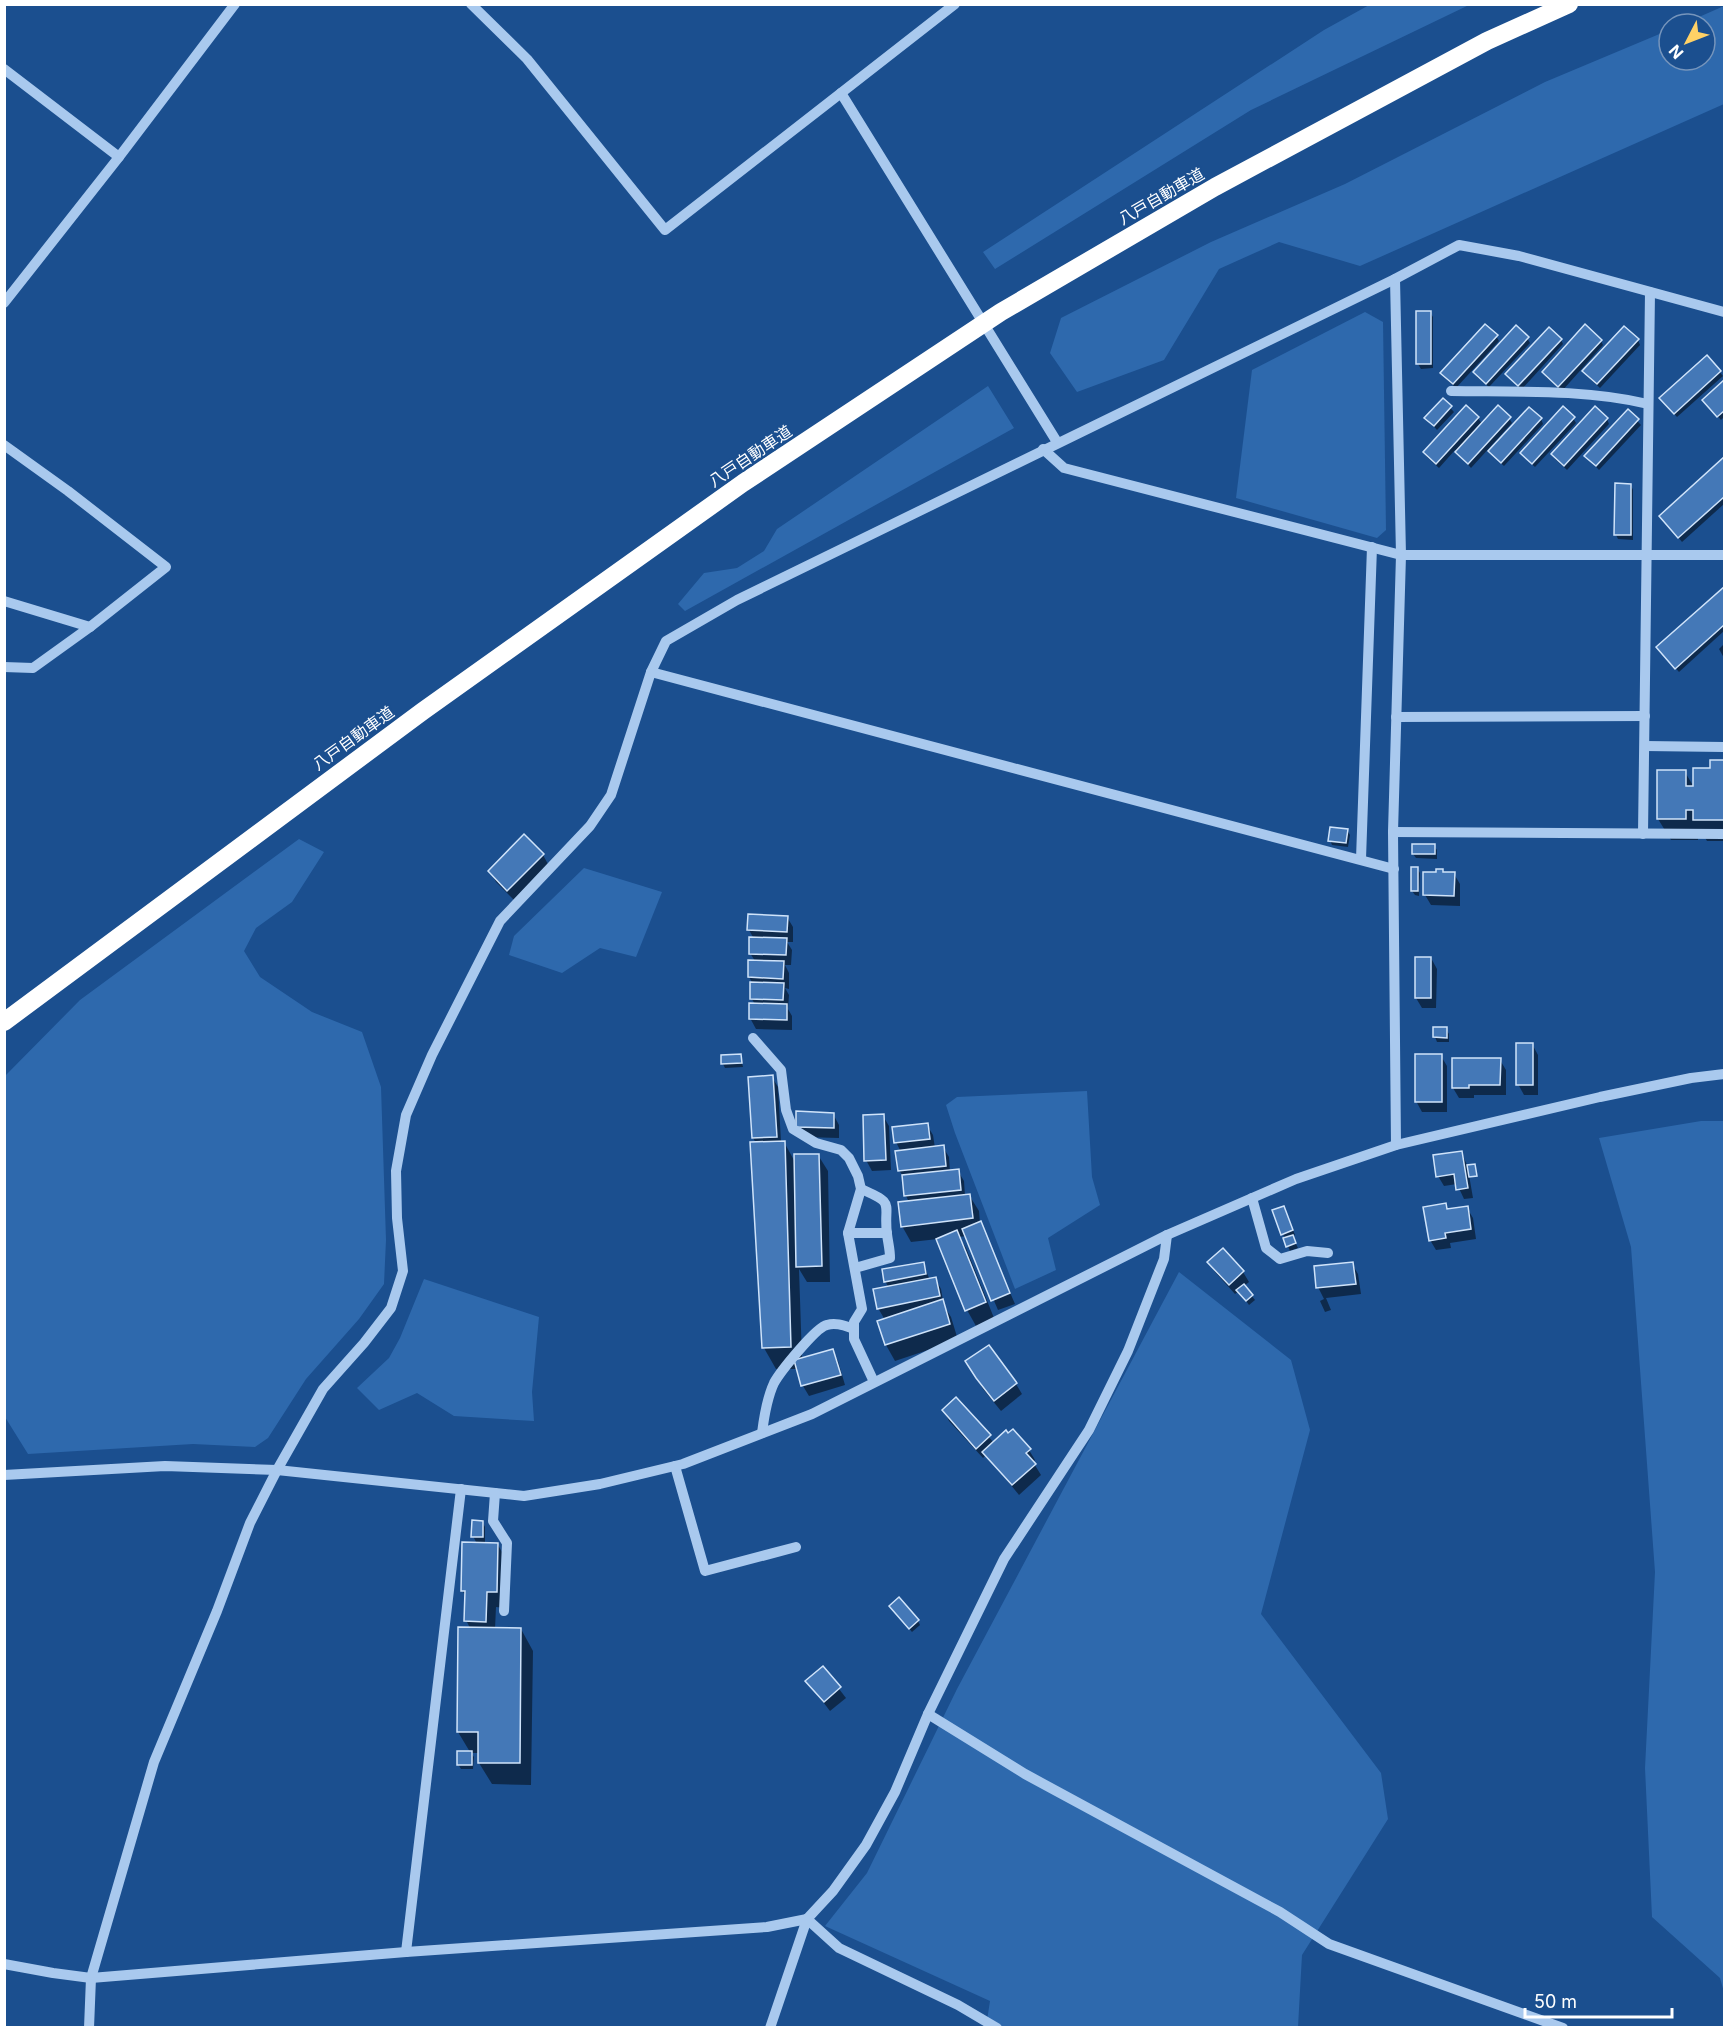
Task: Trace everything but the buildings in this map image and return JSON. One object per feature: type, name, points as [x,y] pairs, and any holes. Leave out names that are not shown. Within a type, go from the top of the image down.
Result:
[{"type":"highway","name":"八戸自動車道","points":[[4,1022],[423,711],[675,531],[743,483],[1001,312],[1226,181],[1487,41],[1569,4]]},
{"type":"street","points":[[4,303],[235,4]]},
{"type":"street","points":[[471,4],[527,59],[665,230],[955,4]]},
{"type":"street","points":[[4,69],[119,157]]},
{"type":"street","points":[[841,93],[1057,442]]},
{"type":"street","points":[[88,2028],[91,1978],[154,1762],[217,1611],[250,1523],[323,1389],[364,1343],[391,1308],[403,1271],[396,1170],[406,1115],[432,1055],[500,921],[590,826],[611,795],[651,672],[666,641],[737,600],[1395,279],[1460,245],[1519,256],[1725,312]]},
{"type":"street","points":[[1395,279],[1401,555],[1393,832],[1396,1145]]},
{"type":"street","points":[[1643,834],[1650,292]]},
{"type":"street","points":[[1451,391],[1537,392],[1625,398],[1648,404]]},
{"type":"street","points":[[4,445],[166,567],[90,627],[33,668],[4,668]]},
{"type":"street","points":[[1043,449],[1064,468],[1401,555],[1725,555]]},
{"type":"street","points":[[1361,859],[1372,547]]},
{"type":"street","points":[[4,601],[90,627]]},
{"type":"street","points":[[651,672],[1216,824],[1394,869]]},
{"type":"street","points":[[1396,717],[1645,716]]},
{"type":"street","points":[[1645,746],[1725,747]]},
{"type":"street","points":[[1393,832],[1725,834]]},
{"type":"street","points":[[753,1038],[781,1070],[786,1110],[794,1129],[816,1143],[841,1150],[849,1158],[858,1176],[861,1190],[848,1233],[862,1310],[854,1322],[854,1339],[874,1382]]},
{"type":"street","points":[[4,1475],[165,1466],[277,1470],[524,1496],[600,1484],[675,1466],[812,1414],[1167,1235],[1296,1179],[1396,1145],[1600,1097],[1690,1078],[1725,1074]]},
{"type":"street","points":[[855,1268],[890,1258],[886,1204],[879,1197],[861,1190]]},
{"type":"street","points":[[1252,1198],[1266,1248],[1280,1259],[1307,1251],[1328,1253]]},
{"type":"street","points":[[848,1233],[887,1233]]},
{"type":"street","points":[[771,2028],[807,1919],[833,1891],[866,1845],[895,1792],[928,1714],[1004,1559],[1089,1430],[1099,1410],[1132,1341],[1164,1259],[1167,1235]]},
{"type":"street","points":[[762,1433],[774,1383],[809,1338],[824,1325],[835,1324],[854,1329]]},
{"type":"street","points":[[675,1466],[705,1571],[796,1547]]},
{"type":"street","points":[[406,1952],[461,1489]]},
{"type":"street","points":[[495,1492],[493,1521],[507,1543],[504,1611]]},
{"type":"street","points":[[928,1714],[1025,1774],[1280,1912],[1329,1944],[1563,2028]]},
{"type":"street","points":[[4,1964],[91,1978],[406,1952],[767,1927],[807,1919]]},
{"type":"street","points":[[807,1919],[839,1948],[958,2005],[997,2028]]},
{"type":"shaded area","points":[[1371,4],[1469,5],[1251,110],[995,269],[983,252],[1324,30]]},
{"type":"shaded area","points":[[1724,6],[1724,104],[1360,266],[1279,242],[1219,269],[1164,360],[1077,392],[1050,353],[1061,318],[1211,242],[1345,184],[1545,82],[1657,35],[1657,72],[1717,72],[1717,12],[1710,12]]},
{"type":"shaded area","points":[[1365,312],[1383,322],[1386,530],[1377,538],[1236,498],[1252,370]]},
{"type":"shaded area","points":[[988,386],[1014,428],[685,611],[678,604],[704,573],[737,568],[764,551],[777,529]]},
{"type":"shaded area","points":[[299,839],[324,852],[292,902],[256,928],[244,951],[260,977],[312,1012],[362,1032],[381,1087],[386,1240],[384,1284],[359,1319],[306,1379],[268,1438],[255,1447],[193,1444],[28,1454],[5,1417],[5,1076],[80,1000]]},
{"type":"shaded area","points":[[584,868],[662,892],[636,957],[600,948],[562,973],[509,955],[514,936]]},
{"type":"shaded area","points":[[1087,1091],[1092,1177],[1100,1205],[1048,1238],[1056,1270],[1015,1289],[946,1105],[957,1097]]},
{"type":"shaded area","points":[[1701,1121],[1724,1121],[1724,1992],[1720,1978],[1652,1917],[1645,1768],[1655,1572],[1631,1247],[1599,1138]]},
{"type":"shaded area","points":[[1179,1272],[1291,1360],[1310,1430],[1261,1614],[1381,1773],[1388,1819],[1302,1955],[1298,2027],[986,2027],[990,2001],[825,1926],[867,1873],[957,1689]]},
{"type":"shaded area","points":[[424,1279],[539,1317],[532,1392],[534,1421],[454,1416],[417,1393],[379,1410],[357,1388],[389,1358],[400,1338]]}]
